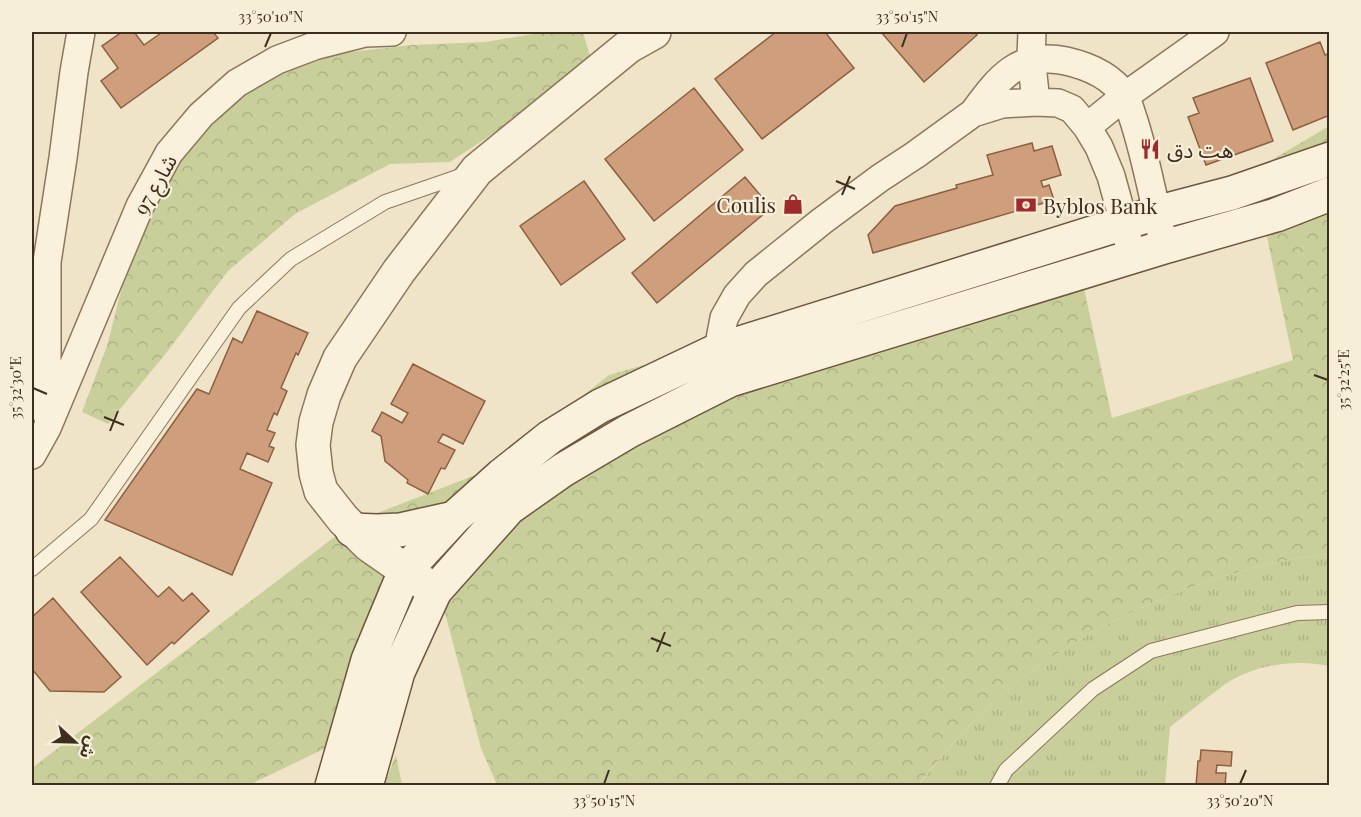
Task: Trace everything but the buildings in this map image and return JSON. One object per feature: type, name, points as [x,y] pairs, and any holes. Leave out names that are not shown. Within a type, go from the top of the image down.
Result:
[{"type":"main road","points":[[435,591],[369,545],[352,530],[321,491],[316,473],[313,445],[316,422],[324,395],[340,358],[399,271],[477,170],[629,46],[654,32]]},
{"type":"main road","points":[[332,786],[368,660],[405,571],[454,518],[502,475],[550,437],[600,406],[718,350],[1156,213],[1232,193],[1329,159]]},
{"type":"main road","points":[[366,786],[398,672],[435,591],[509,508],[610,442],[730,380],[1276,215],[1329,194]]},
{"type":"main road","points":[[352,530],[400,530],[454,518]]},
{"type":"street","points":[[46,428],[47,262],[81,32]]},
{"type":"street","name":"شارع 97","points":[[32,455],[46,428],[140,206],[169,153],[201,115],[237,83],[277,60],[314,46],[365,33],[392,32]]},
{"type":"street","points":[[1032,32],[1031,56],[1047,102]]},
{"type":"street","points":[[1087,127],[1125,96],[1215,32]]},
{"type":"street","points":[[730,380],[718,350],[724,318],[737,295],[756,274],[830,215],[973,113],[996,83],[1015,67],[1037,59],[1055,59],[1095,71],[1110,80],[1125,96],[1142,145],[1164,247]]},
{"type":"street","points":[[1047,102],[1073,63]]},
{"type":"street","points":[[973,113],[1002,104],[1047,102],[1072,109],[1087,127],[1099,147],[1111,176],[1132,258]]},
{"type":"street","points":[[1111,176],[1146,163]]},
{"type":"lane","points":[[32,568],[91,519],[239,308],[291,259],[386,201],[477,170]]},
{"type":"lane","points":[[997,786],[1006,770],[1093,688],[1151,651],[1297,613],[1329,612]]},
{"type":"green space","points":[[545,32],[583,32],[591,60],[538,104],[450,162],[390,164],[295,214],[228,271],[167,352],[108,424],[82,412],[107,346],[123,283],[146,216],[182,155],[237,101],[279,73],[341,53],[412,45],[485,42]]},
{"type":"green space","points":[[1329,126],[1329,554],[1287,560],[1244,570],[1200,584],[1158,600],[1076,642],[1039,666],[993,702],[959,736],[918,785],[497,785],[481,748],[442,602],[382,721],[249,785],[32,786],[32,768],[354,522],[491,469],[609,375],[1074,242],[1112,418],[1293,360],[1253,171]]},
{"type":"green space","points":[[1329,554],[1329,666],[1303,663],[1278,664],[1253,670],[1224,685],[1170,727],[1165,785],[918,786],[959,736],[993,702],[1039,666],[1076,642],[1158,600],[1200,584],[1287,560]]},
{"type":"green space","points":[[396,755],[402,785],[384,785]]},
{"type":"place","name":"هت دق","points":[[1150,149]]},
{"type":"place","name":"Coulis","points":[[793,204]]},
{"type":"place","name":"Byblos Bank","points":[[1026,205]]}]
